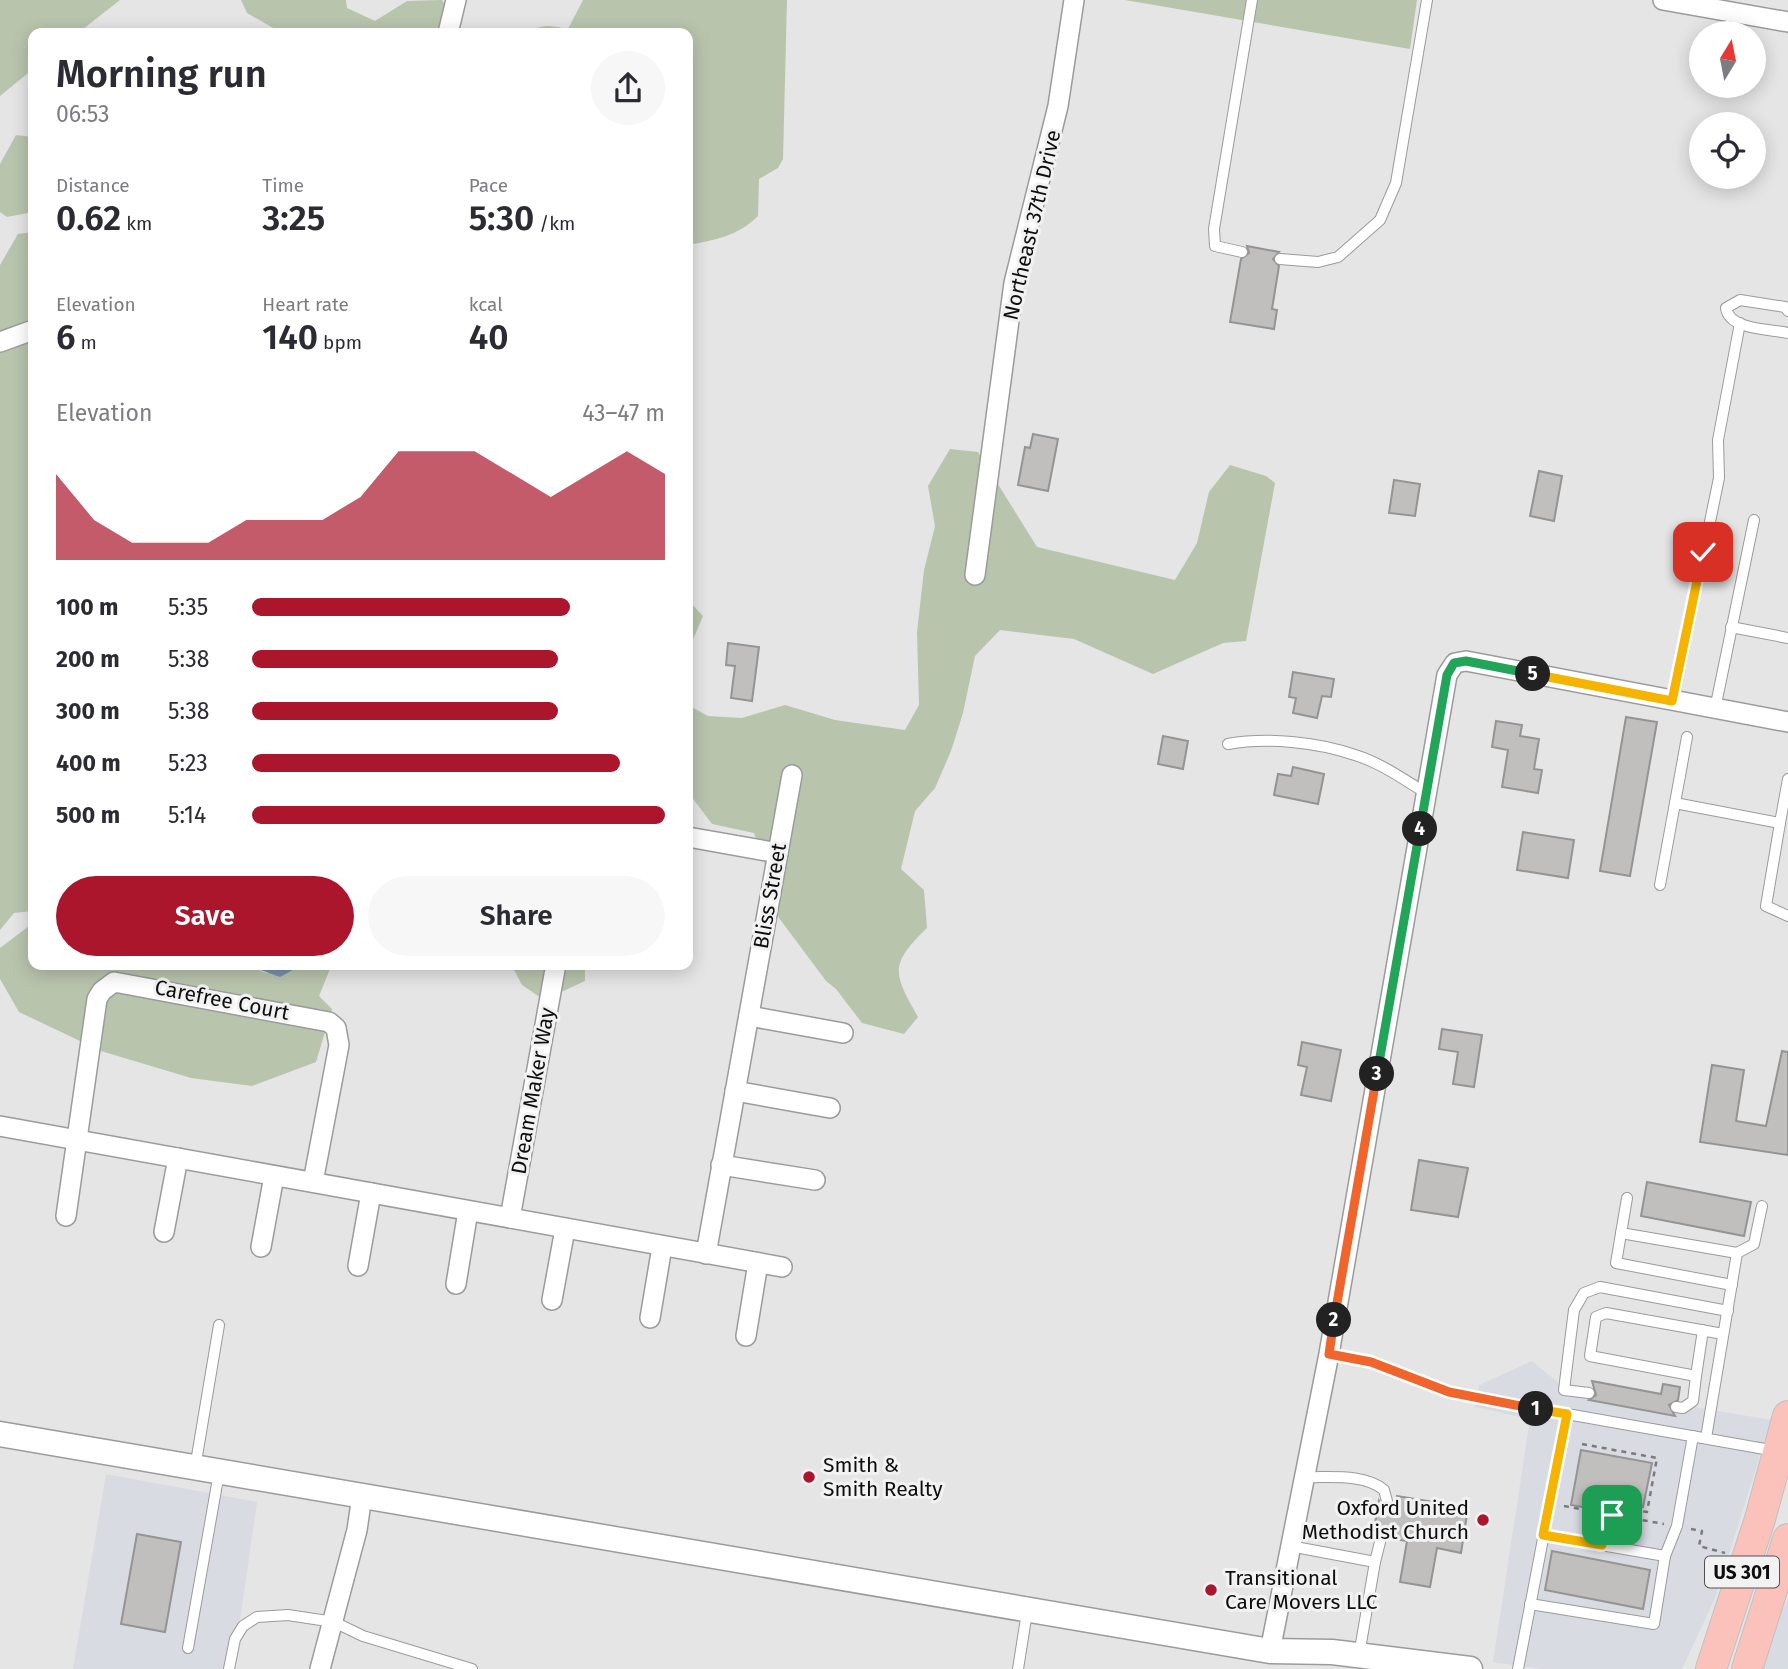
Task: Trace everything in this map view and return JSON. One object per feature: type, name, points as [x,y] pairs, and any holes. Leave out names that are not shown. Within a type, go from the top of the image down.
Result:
[{"type":"main road","name":"US 301","points":[[1712,1669],[1788,1416]]},
{"type":"main road","name":"US 301","points":[[1747,1669],[1781,1587],[1788,1539]]},
{"type":"street","points":[[449,28],[456,0]]},
{"type":"street","name":"Northeast 37th Drive","points":[[975,575],[1014,283],[1059,106],[1074,0]]},
{"type":"street","points":[[1663,0],[1788,22]]},
{"type":"street","points":[[0,342],[28,332]]},
{"type":"street","points":[[1270,1651],[1329,1354],[1447,675],[1454,663],[1466,661],[1788,722]]},
{"type":"street","name":"Bliss Street","points":[[706,1254],[792,775]]},
{"type":"street","points":[[693,838],[778,853]]},
{"type":"street","name":"Dream Maker Way","points":[[510,1218],[555,970]]},
{"type":"street","name":"Carefree Court","points":[[66,1216],[97,999],[107,986],[122,982],[320,1018],[336,1028],[339,1045],[313,1182]]},
{"type":"street","points":[[749,1016],[843,1033]]},
{"type":"street","points":[[735,1091],[830,1108]]},
{"type":"street","points":[[0,1126],[782,1267]]},
{"type":"street","points":[[164,1232],[178,1158]]},
{"type":"street","points":[[721,1165],[815,1180]]},
{"type":"street","points":[[261,1247],[274,1175]]},
{"type":"street","points":[[358,1266],[370,1193]]},
{"type":"street","points":[[456,1284],[468,1211]]},
{"type":"street","points":[[552,1300],[565,1228]]},
{"type":"street","points":[[650,1318],[662,1247]]},
{"type":"street","points":[[746,1336],[758,1263]]},
{"type":"street","points":[[0,1434],[1027,1612],[1270,1651],[1359,1655],[1470,1669]]},
{"type":"street","points":[[320,1669],[334,1622],[362,1496]]},
{"type":"street","points":[[1270,1651],[1324,1669]]},
{"type":"lane","points":[[1242,252],[1215,246],[1214,229],[1252,0]]},
{"type":"lane","points":[[1280,259],[1318,262],[1338,257],[1380,220],[1396,183],[1427,0]]},
{"type":"lane","points":[[1788,312],[1785,307],[1740,300],[1726,308],[1727,315],[1740,323],[1788,332]]},
{"type":"lane","points":[[1672,701],[1719,478],[1718,440],[1740,323]]},
{"type":"lane","points":[[1715,709],[1754,520]]},
{"type":"lane","points":[[1731,627],[1788,638]]},
{"type":"lane","points":[[1660,885],[1687,737]]},
{"type":"lane","points":[[1228,744],[1250,740],[1312,745],[1355,754],[1383,766],[1427,794]]},
{"type":"lane","points":[[1788,779],[1766,906],[1788,916]]},
{"type":"lane","points":[[1675,803],[1780,823]]},
{"type":"lane","points":[[1627,1198],[1616,1263],[1732,1285]]},
{"type":"lane","points":[[1621,1233],[1737,1253],[1754,1244],[1762,1206]]},
{"type":"lane","points":[[1706,1438],[1737,1253]]},
{"type":"lane","points":[[1589,1394],[1564,1390],[1564,1373],[1574,1310],[1584,1293],[1601,1287],[1728,1311]]},
{"type":"lane","points":[[1696,1376],[1590,1356],[1596,1317],[1606,1313],[1723,1334]]},
{"type":"lane","points":[[188,1648],[219,1325]]},
{"type":"lane","points":[[1676,1407],[1683,1408],[1693,1401],[1703,1330]]},
{"type":"lane","points":[[1329,1354],[1371,1362],[1449,1392],[1779,1451]]},
{"type":"lane","points":[[1518,1669],[1567,1414]]},
{"type":"lane","points":[[1530,1604],[1654,1625],[1665,1556],[1677,1526],[1693,1436]]},
{"type":"lane","points":[[1304,1477],[1350,1478],[1370,1483],[1384,1490],[1387,1501]]},
{"type":"lane","points":[[1543,1535],[1665,1556]]},
{"type":"lane","points":[[1359,1655],[1381,1538]]},
{"type":"lane","points":[[1290,1546],[1375,1562]]},
{"type":"lane","points":[[1018,1669],[1027,1612]]},
{"type":"lane","points":[[229,1669],[235,1639],[243,1626],[257,1617],[288,1615],[334,1622],[363,1636],[472,1669]]},
{"type":"path","points":[[1582,1444],[1657,1458],[1647,1512],[1623,1508]]},
{"type":"path","points":[[1607,1455],[1608,1449]]},
{"type":"path","points":[[1560,1506],[1666,1524]]},
{"type":"path","points":[[1639,1520],[1640,1511]]},
{"type":"path","points":[[1602,1545],[1610,1514]]},
{"type":"path","points":[[1691,1529],[1702,1531],[1699,1546],[1732,1555]]},
{"type":"shaded area","points":[[1532,1361],[1560,1384],[1771,1420],[1716,1596],[1682,1669],[1540,1669],[1493,1662],[1530,1419],[1475,1407],[1479,1385]]},
{"type":"shaded area","points":[[106,1474],[257,1502],[241,1614],[229,1669],[73,1669]]},
{"type":"shaded area","points":[[1788,1599],[1788,1669],[1756,1669],[1763,1645]]},
{"type":"green space","points":[[0,0],[120,0],[84,28],[28,28],[28,73],[0,96]]},
{"type":"green space","points":[[241,0],[346,0],[347,8],[375,21],[407,1],[442,0],[459,28],[273,28],[247,13]]},
{"type":"green space","points":[[583,0],[787,0],[783,159],[778,168],[759,179],[758,216],[726,236],[693,244],[693,28],[569,28]]},
{"type":"green space","points":[[1125,0],[1417,0],[1410,49]]},
{"type":"green space","points":[[16,135],[28,136],[28,213],[7,217],[0,212],[0,164]]},
{"type":"green space","points":[[28,233],[28,912],[14,913],[0,930],[0,265],[18,234]]},
{"type":"green space","points":[[950,449],[978,452],[1037,547],[1175,580],[1197,543],[1209,492],[1230,465],[1266,476],[1275,483],[1246,641],[1223,643],[1153,674],[1074,639],[1000,630],[975,656],[963,713],[951,751],[935,788],[915,811],[901,869],[924,890],[927,928],[906,951],[899,970],[904,990],[918,1017],[904,1034],[862,1023],[836,989],[826,981],[776,914],[768,873],[754,833],[712,824],[693,799],[693,708],[708,716],[742,718],[785,705],[835,720],[905,730],[919,705],[917,632],[924,570],[935,526],[928,486]]},
{"type":"green space","points":[[693,605],[703,616],[693,639]]},
{"type":"green space","points":[[28,927],[28,970],[259,970],[266,973],[330,970],[319,996],[332,1009],[316,1062],[252,1086],[191,1078],[101,1051],[19,1012],[0,979],[0,948]]},
{"type":"green space","points":[[514,970],[585,970],[585,981],[544,1000],[522,985]]},
{"type":"water","points":[[261,970],[293,970],[280,977]]},
{"type":"building","points":[[1247,246],[1279,252],[1273,259],[1279,266],[1272,309],[1277,310],[1274,329],[1230,322],[1241,259],[1249,253]]},
{"type":"building","points":[[1033,434],[1058,439],[1048,491],[1018,485],[1025,447],[1030,448]]},
{"type":"building","points":[[1539,471],[1562,476],[1554,521],[1530,516]]},
{"type":"building","points":[[1394,480],[1420,484],[1415,516],[1389,513]]},
{"type":"building","points":[[728,643],[759,647],[752,701],[731,698],[735,666],[726,665]]},
{"type":"building","points":[[1293,672],[1334,679],[1331,697],[1322,696],[1317,718],[1293,713],[1296,698],[1289,697]]},
{"type":"building","points":[[1626,717],[1657,722],[1630,876],[1600,871]]},
{"type":"building","points":[[1496,721],[1522,725],[1520,736],[1539,739],[1534,769],[1542,770],[1538,793],[1502,787],[1508,750],[1492,747]]},
{"type":"building","points":[[1163,736],[1188,741],[1183,769],[1158,764]]},
{"type":"building","points":[[1293,767],[1324,774],[1318,804],[1274,795],[1278,774],[1291,776]]},
{"type":"building","points":[[1523,832],[1574,840],[1568,878],[1517,870]]},
{"type":"building","points":[[1442,1029],[1482,1035],[1474,1087],[1453,1084],[1458,1052],[1439,1049]]},
{"type":"building","points":[[1302,1042],[1341,1050],[1331,1101],[1301,1095],[1307,1067],[1298,1065]]},
{"type":"building","points":[[1782,1051],[1788,1052],[1788,1155],[1700,1142],[1712,1065],[1744,1070],[1736,1121],[1766,1126]]},
{"type":"building","points":[[1419,1160],[1468,1168],[1458,1217],[1411,1210]]},
{"type":"building","points":[[1647,1182],[1751,1202],[1744,1236],[1641,1216]]},
{"type":"building","points":[[1592,1381],[1661,1394],[1663,1384],[1680,1387],[1678,1400],[1669,1405],[1675,1416],[1589,1400],[1596,1395]]},
{"type":"building","points":[[1581,1450],[1652,1463],[1643,1507],[1624,1504],[1622,1514],[1571,1505]]},
{"type":"building","points":[[1397,1496],[1446,1504],[1445,1511],[1467,1515],[1461,1553],[1437,1548],[1430,1587],[1400,1582],[1407,1541],[1388,1538],[1382,1531],[1373,1535],[1379,1501],[1382,1507],[1390,1508]]},
{"type":"building","points":[[137,1534],[181,1542],[165,1632],[121,1624]]},
{"type":"building","points":[[1552,1551],[1650,1570],[1643,1609],[1545,1590]]},
{"type":"place","name":"Smith & Smith Realty","points":[[809,1477]]},
{"type":"place","name":"Oxford United Methodist Church","points":[[1483,1520]]},
{"type":"place","name":"Transitional Care Movers LLC","points":[[1211,1590]]},
{"type":"route","points":[[1612,1515],[1607,1514],[1602,1545],[1543,1535],[1567,1414],[1449,1392],[1371,1362],[1329,1354],[1447,675],[1454,663],[1466,661],[1672,701],[1703,552]]}]
